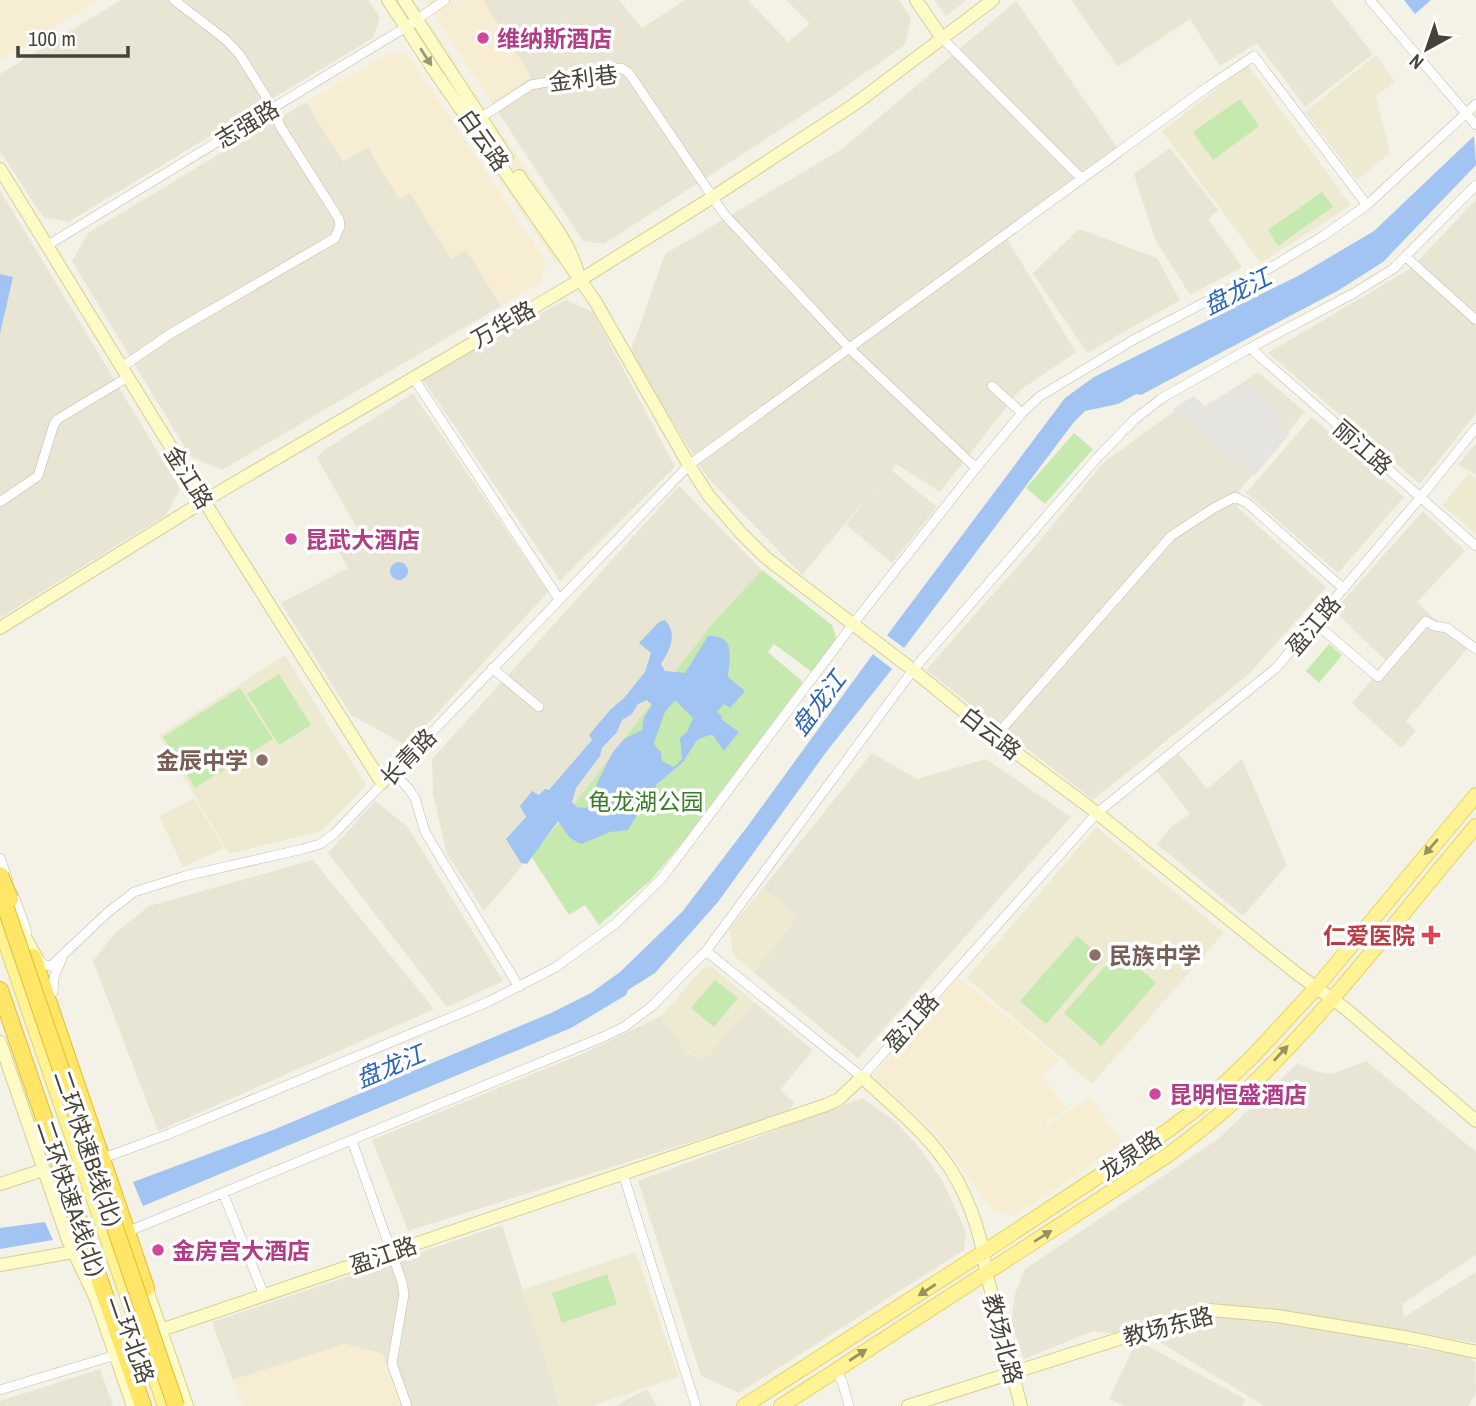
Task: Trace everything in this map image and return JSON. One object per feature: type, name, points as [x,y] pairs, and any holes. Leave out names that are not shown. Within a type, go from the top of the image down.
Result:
[{"type":"highway","points":[[0,876],[33,957],[104,1152],[146,1288]]},
{"type":"highway","name":"二环快速B线(北)","points":[[0,894],[176,1406]]},
{"type":"highway","name":"二环快速A线(北)","points":[[0,990],[143,1406]]},
{"type":"highway","points":[[0,1018],[47,1168],[98,1304]]},
{"type":"main road","name":"龙泉路","points":[[744,1406],[984,1252],[1167,1131],[1203,1103],[1253,1056],[1316,988],[1476,795]]},
{"type":"main road","name":"龙泉路","points":[[781,1406],[1168,1155],[1206,1126],[1239,1097],[1332,998],[1476,825]]},
{"type":"main road","name":"二环北路","points":[[0,927],[164,1406]]},
{"type":"main road","name":"二环北路","points":[[0,954],[155,1406]]},
{"type":"street","points":[[0,502],[38,476],[54,424],[58,419],[125,372],[170,334],[335,238],[340,226],[339,219],[280,126],[273,108],[240,55],[226,40],[174,0]]},
{"type":"street","name":"白云路","points":[[388,0],[411,24],[544,208],[572,252],[580,280]]},
{"type":"street","name":"白云路","points":[[404,0],[411,24],[580,280],[709,496],[765,557],[1332,998],[1476,1121]]},
{"type":"street","name":"志强路","points":[[48,245],[411,24],[444,0]]},
{"type":"street","points":[[916,0],[942,38],[1082,179]]},
{"type":"street","name":"万华路","points":[[0,628],[204,501],[580,280],[713,197],[855,104],[993,0]]},
{"type":"street","points":[[1370,0],[1476,125]]},
{"type":"street","name":"长青路","points":[[68,951],[107,913],[134,892],[185,876],[320,844],[334,834],[689,465],[1254,56],[1367,205]]},
{"type":"street","name":"金利巷","points":[[481,118],[531,85],[621,68],[629,72],[644,92],[713,197]]},
{"type":"street","points":[[104,1152],[169,1134],[488,1002],[556,967],[615,924],[662,878],[853,624],[1022,413],[1057,384],[1133,340],[1270,268],[1323,236],[1367,205],[1476,104]]},
{"type":"street","name":"金江路","points":[[0,169],[204,501],[382,783]]},
{"type":"street","points":[[134,1229],[624,1027],[651,1007],[706,951],[908,666],[1135,419],[1162,398],[1393,269],[1476,184]]},
{"type":"street","points":[[713,197],[724,214],[848,348],[976,468]]},
{"type":"street","points":[[1406,257],[1476,320]]},
{"type":"street","name":"丽江路","points":[[1250,348],[1476,546]]},
{"type":"street","points":[[413,377],[559,599]]},
{"type":"street","points":[[992,386],[1022,413]]},
{"type":"street","name":"盈江路","points":[[161,1330],[839,1099],[862,1077],[1097,813],[1276,668],[1476,428]]},
{"type":"street","points":[[995,737],[1171,536],[1235,497],[1247,503],[1344,589]]},
{"type":"street","points":[[1314,622],[1378,677],[1426,621],[1434,626],[1447,628],[1476,649]]},
{"type":"street","points":[[492,668],[540,707]]},
{"type":"street","points":[[393,772],[415,798],[425,832],[519,987]]},
{"type":"street","points":[[0,858],[39,960],[44,965],[51,966],[68,951]]},
{"type":"street","name":"二环北路","points":[[0,894],[39,960],[53,992],[104,1152],[134,1229],[146,1288],[187,1406]]},
{"type":"street","points":[[53,992],[54,977],[60,960],[68,951]]},
{"type":"street","points":[[706,951],[862,1077]]},
{"type":"street","name":"二环北路","points":[[0,1042],[47,1168],[73,1252],[98,1304],[133,1406]]},
{"type":"street","name":"教场北路","points":[[862,1077],[915,1127],[943,1158],[967,1203],[984,1252],[986,1272],[1021,1406]]},
{"type":"street","points":[[352,1141],[392,1252],[404,1294],[392,1364],[407,1406]]},
{"type":"street","points":[[0,1184],[47,1168]]},
{"type":"street","points":[[624,1174],[695,1406]]},
{"type":"street","points":[[223,1193],[264,1295]]},
{"type":"street","points":[[0,1265],[73,1252]]},
{"type":"street","name":"教场东路","points":[[908,1406],[1210,1310],[1278,1315],[1476,1352]]},
{"type":"street","points":[[0,1390],[116,1355]]},
{"type":"street","points":[[835,1370],[842,1381],[849,1406]]},
{"type":"shaded area","points":[[0,0],[98,0],[0,60]]},
{"type":"shaded area","points":[[121,0],[368,0],[380,17],[373,38],[68,222],[43,217],[0,151],[0,74]]},
{"type":"shaded area","points":[[380,0],[414,0],[579,249],[556,264]]},
{"type":"shaded area","points":[[430,0],[483,0],[531,77],[492,103],[426,3]]},
{"type":"shaded area","points":[[483,0],[619,0],[642,28],[685,0],[748,0],[788,42],[810,24],[786,0],[899,0],[911,18],[905,45],[832,96],[604,244],[583,241],[492,103],[531,77]]},
{"type":"shaded area","points":[[934,0],[967,0],[946,16]]},
{"type":"shaded area","points":[[1071,0],[1331,0],[1373,54],[1305,107],[1257,43],[1220,66],[1190,19],[1118,67]]},
{"type":"shaded area","points":[[1016,1],[1123,156],[1007,239],[1076,352],[1019,391],[940,492],[896,464],[891,470],[937,507],[892,563],[846,525],[875,488],[802,575],[707,477],[630,353],[665,254],[842,149]]},
{"type":"shaded area","points":[[390,52],[406,53],[546,261],[541,282],[501,306],[466,250],[451,258],[410,193],[399,199],[369,147],[343,162],[306,102]]},
{"type":"shaded area","points":[[1376,55],[1395,82],[1376,96],[1390,153],[1357,180],[1305,112]]},
{"type":"shaded area","points":[[1248,65],[1351,205],[1261,263],[1162,131]]},
{"type":"shaded area","points":[[306,102],[343,161],[368,147],[399,199],[410,193],[451,258],[466,249],[501,306],[222,470],[190,456],[72,261],[88,233]]},
{"type":"shaded area","points":[[1170,148],[1218,210],[1208,219],[1242,267],[1190,295],[1155,239],[1134,174]]},
{"type":"shaded area","points":[[0,190],[180,489],[166,515],[0,618]]},
{"type":"shaded area","points":[[1476,200],[1476,321],[1473,324],[1476,327],[1476,413],[1420,484],[1268,353],[1411,268]]},
{"type":"shaded area","points":[[1079,229],[1157,258],[1180,300],[1087,353],[1033,273]]},
{"type":"shaded area","points":[[566,300],[593,312],[675,467],[560,581],[421,377]]},
{"type":"shaded area","points":[[1258,372],[1305,412],[1239,491],[1238,508],[1326,587],[1250,673],[1093,800],[926,670],[1039,542],[1103,463],[1191,399],[1201,411]]},
{"type":"shaded area","points":[[1246,381],[1283,415],[1278,424],[1290,434],[1254,476],[1173,409],[1193,396],[1205,406]]},
{"type":"shaded area","points":[[413,393],[548,592],[407,746],[351,715],[281,603],[348,568],[337,548],[361,535],[317,458],[323,451]]},
{"type":"shaded area","points":[[1312,417],[1404,497],[1338,573],[1246,493]]},
{"type":"shaded area","points":[[1476,443],[1476,475],[1458,465]]},
{"type":"shaded area","points":[[1469,473],[1476,479],[1476,534],[1442,505]]},
{"type":"shaded area","points":[[679,486],[762,570],[711,625],[575,803],[484,911],[447,854],[433,794],[432,759]]},
{"type":"shaded area","points":[[1423,511],[1465,551],[1417,602],[1467,649],[1406,721],[1416,731],[1401,748],[1352,703],[1387,662],[1334,611]]},
{"type":"shaded area","name":"金辰中学","points":[[285,655],[366,785],[322,831],[229,854],[159,736]]},
{"type":"shaded area","points":[[872,753],[917,779],[986,759],[1071,817],[858,1058],[753,972],[797,917],[763,888]]},
{"type":"shaded area","points":[[1179,754],[1207,789],[1242,759],[1287,865],[1243,916],[1157,844],[1171,827],[1190,814],[1157,771]]},
{"type":"shaded area","points":[[194,798],[224,848],[183,867],[159,816]]},
{"type":"shaded area","points":[[375,801],[407,826],[503,981],[447,1007],[328,853]]},
{"type":"shaded area","name":"民族中学","points":[[1096,827],[1224,933],[1092,1084],[967,978]]},
{"type":"shaded area","points":[[313,860],[434,1009],[158,1131],[93,961],[115,933],[149,906]]},
{"type":"shaded area","points":[[763,888],[797,917],[753,972],[733,955],[729,929]]},
{"type":"shaded area","points":[[711,966],[754,1002],[705,1059],[688,1054],[661,1016],[703,968]]},
{"type":"shaded area","points":[[959,978],[1060,1060],[1041,1076],[1067,1109],[1045,1123],[1079,1173],[1013,1216],[992,1209],[933,1129],[872,1076]]},
{"type":"shaded area","points":[[754,1002],[813,1050],[780,1090],[795,1103],[787,1112],[408,1231],[372,1140],[584,1053],[661,1016],[688,1053],[705,1059]]},
{"type":"shaded area","points":[[1366,1061],[1476,1152],[1476,1255],[1402,1304],[1404,1317],[1476,1272],[1476,1343],[1406,1332],[1408,1347],[1464,1355],[1475,1362],[1476,1393],[1468,1406],[1264,1406],[1153,1338],[1093,1331],[1024,1359],[1011,1324],[1015,1294],[1025,1269],[1218,1139],[1298,1063],[1314,1071],[1332,1074]]},
{"type":"shaded area","points":[[1090,1097],[1122,1143],[1080,1172],[1048,1125]]},
{"type":"shaded area","points":[[863,1098],[897,1123],[921,1150],[943,1182],[966,1232],[964,1250],[739,1393],[701,1376],[638,1181]]},
{"type":"shaded area","points":[[502,1225],[560,1406],[401,1406],[383,1354],[345,1344],[233,1380],[212,1322]]},
{"type":"shaded area","points":[[636,1252],[679,1377],[592,1406],[561,1406],[521,1290]]},
{"type":"shaded area","points":[[1137,1340],[1245,1399],[1242,1406],[1125,1406],[1109,1399]]},
{"type":"shaded area","points":[[345,1344],[383,1354],[401,1406],[242,1406],[233,1380]]},
{"type":"shaded area","points":[[100,1369],[113,1406],[0,1406],[0,1401]]},
{"type":"shaded area","points":[[647,1389],[657,1406],[615,1406]]},
{"type":"green space","points":[[1240,99],[1259,126],[1213,160],[1193,132]]},
{"type":"green space","points":[[1322,192],[1333,207],[1278,246],[1268,230]]},
{"type":"green space","points":[[1074,433],[1093,449],[1045,504],[1026,488]]},
{"type":"green space","name":"龟龙湖公园","points":[[762,570],[832,625],[837,641],[812,672],[774,644],[768,652],[803,682],[686,838],[651,880],[599,925],[585,905],[569,915],[531,856],[575,803],[711,625]]},
{"type":"green space","points":[[1329,644],[1342,655],[1319,683],[1306,671]]},
{"type":"green space","points":[[279,674],[311,725],[279,745],[247,694]]},
{"type":"green space","points":[[240,688],[273,739],[195,788],[163,737]]},
{"type":"green space","points":[[1077,936],[1103,958],[1046,1024],[1020,1001]]},
{"type":"green space","points":[[1119,951],[1156,983],[1101,1046],[1064,1013]]},
{"type":"green space","points":[[715,980],[738,998],[714,1027],[691,1008]]},
{"type":"green space","points":[[607,1274],[617,1304],[562,1323],[552,1293]]},
{"type":"water","points":[[1404,0],[1431,0],[1415,14]]},
{"type":"water","points":[[1474,136],[1476,165],[1383,262],[1339,290],[1141,395],[1136,394],[1118,404],[1085,411],[1074,422],[904,648],[892,669],[827,751],[718,902],[655,973],[628,990],[626,995],[571,1028],[143,1206],[133,1182],[273,1130],[551,1013],[591,993],[620,972],[682,912],[1065,398],[1094,377],[1298,276],[1374,231]]},
{"type":"water","points":[[0,274],[13,277],[0,334]]},
{"type":"water","points":[[399,562],[405,565],[408,571],[405,577],[399,580],[393,577],[390,571],[393,565]]},
{"type":"water","points":[[665,620],[672,636],[670,648],[661,664],[665,671],[685,673],[708,636],[717,636],[727,643],[730,656],[728,677],[745,691],[730,708],[724,704],[717,712],[722,716],[721,719],[739,732],[724,751],[713,735],[697,740],[683,762],[657,784],[647,805],[641,808],[628,830],[610,832],[581,844],[570,838],[558,821],[527,864],[521,863],[506,839],[526,817],[520,806],[532,791],[539,795],[545,789],[549,790],[592,740],[589,735],[645,672],[651,653],[639,643],[659,622]],"holes":[[[647,700],[652,705],[644,717],[642,730],[624,739],[613,752],[597,783],[596,800],[586,808],[577,807],[572,802],[576,788],[600,756],[602,748],[617,732],[622,720],[632,714],[638,704]],[[675,700],[693,718],[687,732],[680,738],[682,759],[674,767],[662,761],[661,752],[654,742],[665,712]]]},
{"type":"water","points":[[45,1222],[53,1240],[0,1249],[0,1228]]},
{"type":"pier","points":[[885,634],[907,650],[895,671],[870,652]]},
{"type":"place","name":"维纳斯酒店","points":[[483,38]]},
{"type":"place","name":"昆武大酒店","points":[[291,539]]},
{"type":"place","name":"金辰中学","points":[[262,760]]},
{"type":"place","name":"仁爱医院","points":[[1431,935]]},
{"type":"place","name":"民族中学","points":[[1095,955]]},
{"type":"place","name":"昆明恒盛酒店","points":[[1155,1094]]},
{"type":"place","name":"金房宫大酒店","points":[[158,1250]]},
{"type":"water label","name":"盘龙江","points":[[1237,291]]},
{"type":"water label","name":"盘龙江","points":[[818,703]]},
{"type":"water label","name":"盘龙江","points":[[390,1066]]}]
